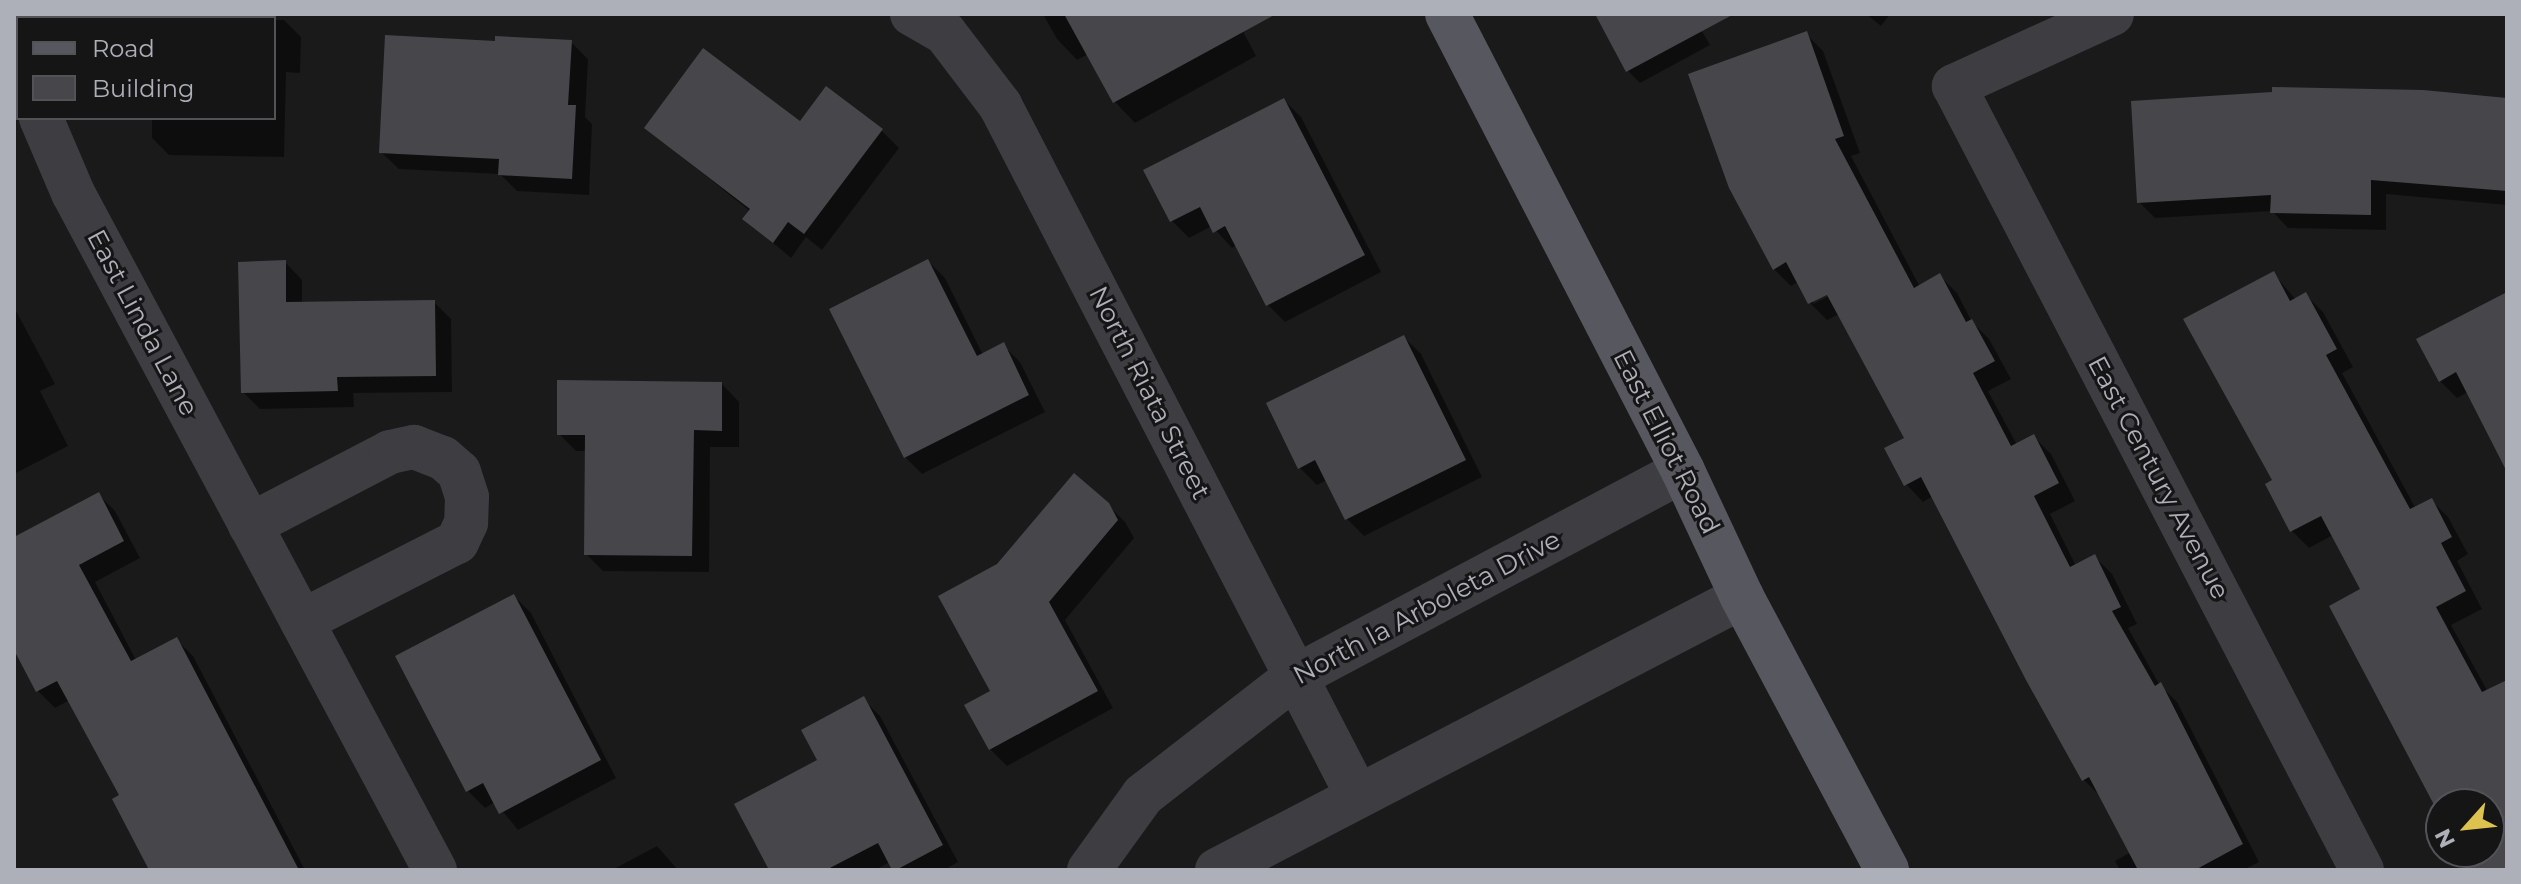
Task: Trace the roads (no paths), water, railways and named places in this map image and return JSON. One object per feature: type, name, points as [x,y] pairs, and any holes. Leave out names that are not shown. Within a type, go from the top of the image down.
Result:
[{"type":"main road","name":"East Elliot Road","points":[[1447,14],[1683,471],[1742,597],[1887,870]]},
{"type":"street","name":"North Riata Street","points":[[912,14],[945,33],[1000,105],[1357,795]]},
{"type":"street","name":"East Century Avenue","points":[[2112,14],[1954,86],[2362,870]]},
{"type":"street","name":"East Linda Lane","points":[[42,120],[73,193],[435,870]]},
{"type":"street","points":[[250,525],[390,452],[414,447],[443,458],[459,472],[467,497],[466,523],[457,542],[302,621]]},
{"type":"street","name":"North la Arboleta Drive","points":[[1089,870],[1143,795],[1295,677],[1683,471]]},
{"type":"street","points":[[1217,870],[1742,597]]}]
